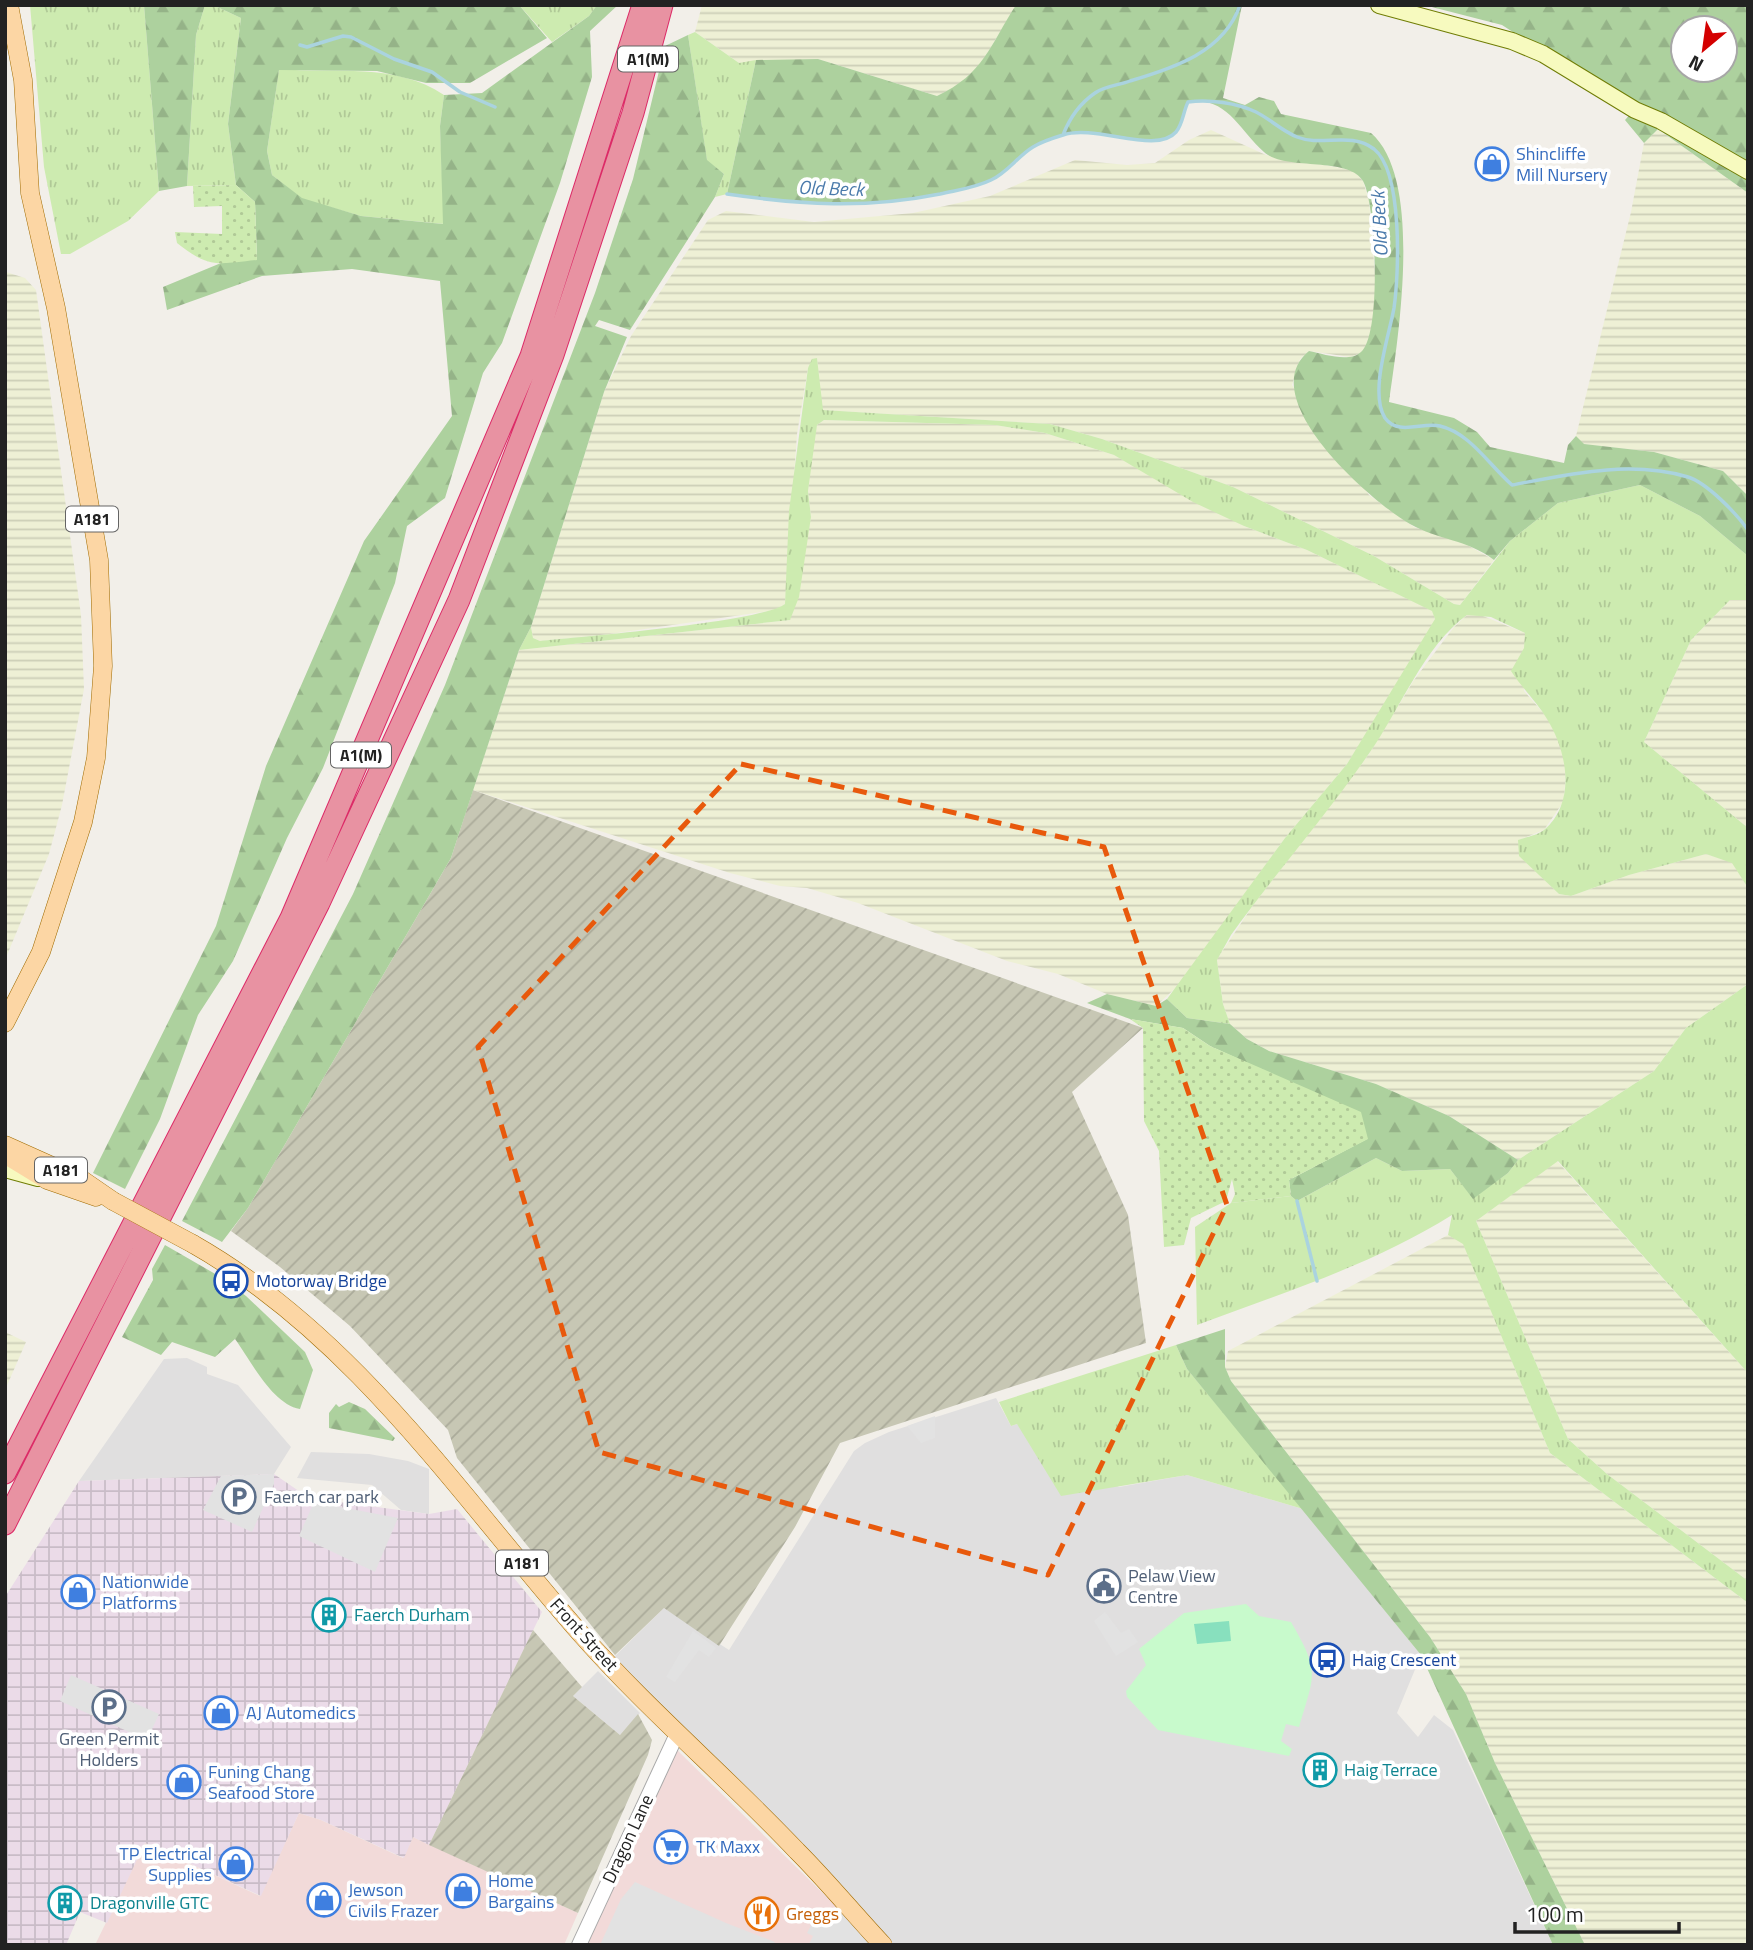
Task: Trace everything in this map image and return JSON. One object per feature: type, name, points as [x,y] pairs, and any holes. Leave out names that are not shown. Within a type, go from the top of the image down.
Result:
[{"type":"highway","name":"A1(M)","points":[[5,1473],[291,918],[531,356],[643,5]]},
{"type":"highway","name":"A1(M)","points":[[5,1524],[319,903],[459,600],[562,330],[625,139],[662,5]]},
{"type":"main road","name":"A181","points":[[5,1023],[41,952],[83,822],[96,758],[103,666],[99,560],[56,308],[30,193],[23,80],[9,5]]},
{"type":"main road","points":[[1379,5],[1512,41],[1543,54],[1635,110],[1661,121],[1748,172]]},
{"type":"main road","name":"A181","points":[[5,1145],[81,1180],[113,1201]]},
{"type":"main road","name":"A181","points":[[5,1156],[19,1161],[47,1180],[113,1201]]},
{"type":"main road","points":[[5,1169],[47,1180]]},
{"type":"main road","name":"Front Street","points":[[113,1201],[226,1262],[278,1302],[388,1406],[580,1633],[677,1734],[799,1853],[883,1945]]},
{"type":"street","name":"Dragon Lane","points":[[579,1945],[677,1734]]},
{"type":"highlighted area","points":[[741,764],[1104,847],[1227,1205],[1048,1575],[599,1452],[478,1047]]},
{"type":"shaded area","points":[[702,5],[1016,5],[981,64],[959,85],[937,96],[818,59],[739,63],[695,32]]},
{"type":"shaded area","points":[[1658,129],[1748,193],[1748,496],[1723,471],[1654,452],[1583,444],[1576,436],[1631,212],[1644,143]]},
{"type":"shaded area","points":[[1211,130],[1266,155],[1353,170],[1363,181],[1369,201],[1376,287],[1374,323],[1368,344],[1361,353],[1350,357],[1309,351],[1300,359],[1292,385],[1369,495],[1414,527],[1460,541],[1494,560],[1460,605],[1454,604],[1374,556],[1233,487],[1102,439],[1050,424],[822,410],[817,358],[808,368],[797,434],[785,604],[776,610],[610,634],[540,641],[533,638],[531,627],[604,392],[631,336],[708,220],[726,211],[814,222],[913,213],[990,196],[1075,160],[1127,165],[1155,163],[1189,140]]},
{"type":"shaded area","points":[[6,272],[25,278],[36,290],[81,615],[84,689],[62,805],[49,854],[5,960]]},
{"type":"shaded area","points":[[824,420],[995,425],[1045,433],[1114,455],[1244,526],[1307,550],[1433,611],[1435,619],[1430,632],[1347,764],[1285,838],[1180,984],[1156,1006],[1107,994],[1058,974],[1007,961],[858,903],[807,888],[780,886],[730,873],[473,790],[519,650],[790,620],[811,517],[808,491],[813,438],[817,425]]},
{"type":"shaded area","points":[[1730,600],[1748,600],[1748,828],[1644,742],[1691,640]]},
{"type":"shaded area","points":[[1478,614],[1525,633],[1524,691],[1546,716],[1558,737],[1566,766],[1564,801],[1544,830],[1519,840],[1519,855],[1559,894],[1571,896],[1629,875],[1706,854],[1732,862],[1748,888],[1748,984],[1686,1028],[1654,1071],[1518,1160],[1449,1116],[1376,1084],[1269,1051],[1247,1039],[1230,1024],[1223,1004],[1217,959],[1254,904],[1369,754],[1414,680],[1454,627],[1467,615]]},
{"type":"shaded area","points":[[473,790],[1143,1028],[1072,1092],[1128,1215],[1146,1343],[840,1443],[795,1527],[719,1646],[664,1608],[615,1655],[457,1458],[448,1430],[350,1326],[280,1267],[231,1231],[248,1208],[451,858]]},
{"type":"shaded area","points":[[1557,1161],[1748,1373],[1748,1581],[1607,1474],[1568,1439],[1476,1221]]},
{"type":"shaded area","points":[[1448,1235],[1463,1243],[1550,1453],[1748,1603],[1748,1945],[1585,1945],[1495,1763],[1466,1694],[1430,1637],[1231,1381],[1225,1367],[1228,1351]]},
{"type":"shaded area","points":[[5,1332],[26,1342],[5,1390]]},
{"type":"shaded area","points":[[187,1358],[207,1367],[207,1374],[238,1385],[291,1447],[274,1474],[79,1481],[164,1359]]},
{"type":"shaded area","points":[[996,1398],[1011,1426],[1017,1424],[1119,1487],[1187,1475],[1303,1509],[1421,1655],[1397,1713],[1418,1737],[1434,1715],[1453,1730],[1553,1945],[883,1945],[608,1663],[664,1608],[729,1650],[854,1451],[889,1432]]},
{"type":"shaded area","points":[[935,1416],[935,1438],[921,1443],[907,1426]]},
{"type":"shaded area","points":[[311,1452],[369,1454],[408,1461],[429,1469],[429,1514],[401,1510],[372,1485],[297,1478]]},
{"type":"shaded area","points":[[274,1474],[309,1498],[429,1514],[457,1509],[542,1612],[429,1845],[413,1837],[404,1858],[321,1820],[299,1813],[261,1896],[145,1843],[107,1923],[80,1912],[66,1945],[5,1945],[5,1597],[79,1481]]},
{"type":"shaded area","name":"Faerch car park","points":[[274,1474],[274,1484],[252,1532],[203,1510],[221,1476]]},
{"type":"shaded area","points":[[314,1502],[398,1518],[375,1572],[299,1536]]},
{"type":"shaded area","points":[[1105,1612],[1121,1633],[1129,1629],[1138,1642],[1116,1656],[1094,1621]]},
{"type":"shaded area","points":[[533,1630],[582,1687],[573,1696],[620,1735],[638,1714],[652,1740],[648,1755],[578,1913],[429,1845]]},
{"type":"shaded area","points":[[693,1631],[716,1648],[709,1657],[699,1650],[675,1682],[666,1677]]},
{"type":"shaded area","points":[[598,1671],[640,1713],[620,1735],[573,1696]]},
{"type":"shaded area","name":"Green Permit Holders","points":[[71,1675],[159,1714],[147,1740],[60,1701]]},
{"type":"shaded area","points":[[672,1745],[841,1911],[874,1945],[579,1945]]},
{"type":"shaded area","points":[[299,1813],[321,1820],[403,1858],[413,1837],[578,1913],[564,1945],[95,1945],[145,1843],[260,1896]]},
{"type":"shaded area","points":[[635,1882],[775,1942],[773,1945],[600,1945],[621,1899]]},
{"type":"shaded area","points":[[820,1909],[833,1916],[841,1911],[874,1945],[809,1944],[813,1936],[807,1933]]},
{"type":"green space","points":[[30,5],[144,5],[159,191],[128,221],[70,254],[61,254],[44,167]]},
{"type":"green space","points":[[144,5],[205,5],[196,35],[187,186],[159,191]]},
{"type":"green space","points":[[205,5],[213,5],[241,18],[228,124],[236,185],[187,186],[196,35]]},
{"type":"green space","points":[[213,5],[519,5],[547,38],[470,83],[426,83],[377,71],[279,70],[267,151],[272,175],[302,198],[361,216],[443,224],[440,126],[444,95],[482,93],[589,16],[597,5],[618,5],[590,31],[592,77],[560,183],[502,343],[483,373],[445,498],[407,526],[395,583],[323,768],[287,838],[233,961],[198,1015],[160,1119],[125,1189],[93,1173],[216,926],[266,766],[364,541],[452,416],[440,281],[352,269],[262,276],[167,310],[163,287],[221,263],[257,259],[255,202],[236,185],[228,124],[241,18]]},
{"type":"green space","points":[[519,5],[597,5],[589,16],[552,42]]},
{"type":"green space","points":[[1016,5],[1242,5],[1223,98],[1245,105],[1259,97],[1274,101],[1281,114],[1371,133],[1387,155],[1397,185],[1402,221],[1403,261],[1389,402],[1454,418],[1477,432],[1490,447],[1564,463],[1568,445],[1576,436],[1584,444],[1654,452],[1723,471],[1748,496],[1748,556],[1700,516],[1640,485],[1558,503],[1510,541],[1494,560],[1473,548],[1410,524],[1369,494],[1323,446],[1305,420],[1295,394],[1295,371],[1309,351],[1350,357],[1361,352],[1368,341],[1375,269],[1371,215],[1363,181],[1356,173],[1344,169],[1273,158],[1223,109],[1213,104],[1189,102],[1178,129],[1167,138],[1155,141],[1092,133],[1063,135],[1033,147],[991,180],[940,194],[886,202],[834,204],[727,194],[756,60],[818,59],[937,96],[966,78],[976,68]]},
{"type":"green space","points":[[1424,5],[1748,5],[1748,193],[1658,129],[1644,143],[1625,120],[1634,110],[1502,25]]},
{"type":"green space","points":[[695,32],[739,63],[756,60],[727,194],[715,197],[724,174],[707,161],[688,35]]},
{"type":"green space","points":[[688,35],[707,160],[724,174],[715,197],[630,330],[599,320],[595,326],[627,337],[604,392],[531,627],[519,650],[451,858],[248,1208],[222,1242],[182,1221],[353,894],[445,685],[595,293],[633,179],[665,46]]},
{"type":"green space","points":[[279,69],[385,74],[425,85],[444,95],[440,126],[444,224],[361,216],[302,199],[272,175],[267,151]]},
{"type":"green space","points":[[236,185],[255,202],[257,260],[214,263],[198,257],[177,243],[175,232],[222,234],[222,206],[194,207],[193,186]]},
{"type":"green space","points":[[817,358],[823,410],[1050,424],[1102,439],[1233,487],[1374,556],[1454,604],[1460,605],[1510,541],[1558,503],[1640,485],[1700,516],[1748,556],[1748,600],[1730,600],[1691,640],[1644,742],[1748,828],[1748,888],[1732,863],[1706,854],[1629,875],[1571,896],[1559,894],[1519,856],[1518,840],[1544,830],[1561,805],[1565,791],[1564,761],[1547,719],[1511,671],[1524,648],[1525,633],[1491,617],[1467,615],[1437,644],[1368,755],[1231,935],[1217,960],[1223,1004],[1230,1024],[1187,1018],[1167,999],[1285,838],[1347,764],[1435,619],[1432,611],[1307,550],[1244,526],[1193,502],[1114,455],[1045,433],[995,425],[824,420],[817,425],[808,491],[811,517],[799,597],[790,620],[519,650],[531,627],[533,638],[540,641],[708,623],[770,611],[785,604],[789,511],[808,368],[812,359]]},
{"type":"green space","points":[[1748,984],[1748,1373],[1558,1161],[1476,1221],[1568,1439],[1607,1474],[1748,1581],[1748,1603],[1550,1453],[1463,1244],[1448,1235],[1452,1215],[1360,1263],[1197,1325],[1195,1227],[1231,1203],[1291,1196],[1297,1201],[1376,1158],[1402,1171],[1450,1169],[1473,1198],[1508,1173],[1518,1160],[1654,1071],[1686,1028]]},
{"type":"green space","points":[[1107,994],[1156,1006],[1167,999],[1187,1018],[1230,1024],[1247,1039],[1269,1051],[1376,1084],[1449,1116],[1518,1160],[1508,1173],[1473,1199],[1450,1169],[1402,1171],[1376,1158],[1297,1201],[1291,1196],[1289,1180],[1367,1139],[1267,1072],[1210,1046],[1183,1028],[1130,1019],[1087,1003]]},
{"type":"green space","points":[[1130,1019],[1183,1028],[1210,1046],[1361,1112],[1368,1139],[1289,1180],[1291,1196],[1231,1203],[1235,1194],[1232,1179],[1226,1201],[1191,1218],[1184,1245],[1164,1247],[1159,1151],[1144,1121],[1143,1028]]},
{"type":"green space","points":[[165,1245],[224,1279],[246,1296],[305,1352],[313,1370],[300,1409],[280,1399],[271,1390],[235,1339],[215,1357],[172,1342],[161,1355],[122,1337],[153,1280],[152,1269]]},
{"type":"green space","points":[[1225,1329],[1225,1367],[1231,1381],[1430,1637],[1466,1694],[1495,1763],[1585,1945],[1553,1945],[1421,1655],[1187,1369],[1176,1345]]},
{"type":"green space","points":[[1176,1345],[1187,1369],[1303,1509],[1187,1475],[1061,1496],[1017,1424],[1011,1426],[999,1402]]},
{"type":"green space","points":[[349,1402],[365,1409],[395,1438],[393,1441],[329,1428],[329,1413],[336,1404],[339,1407]]},
{"type":"green space","points":[[1246,1604],[1259,1616],[1291,1622],[1307,1652],[1312,1673],[1309,1695],[1299,1727],[1286,1724],[1281,1741],[1292,1749],[1289,1756],[1158,1730],[1127,1697],[1126,1691],[1146,1665],[1139,1649],[1184,1613]]},
{"type":"green space","points":[[1229,1621],[1231,1641],[1197,1644],[1194,1624]]},
{"type":"waterway","points":[[1063,135],[1076,111],[1099,91],[1180,64],[1210,46],[1222,35],[1240,5]]},
{"type":"waterway","name":"Old Beck","points":[[300,45],[307,47],[343,36],[351,37],[394,59],[432,72],[460,92],[495,107]]},
{"type":"waterway","name":"Old Beck","points":[[727,194],[833,204],[886,202],[940,194],[991,180],[1033,147],[1063,135],[1092,133],[1155,141],[1167,138],[1178,129],[1188,102],[1196,101],[1240,106],[1307,140],[1346,140],[1365,144],[1374,149],[1383,161],[1390,179],[1397,224],[1396,292],[1379,380],[1381,407],[1385,418],[1397,426],[1433,425],[1461,435],[1512,485],[1600,470],[1644,470],[1688,477],[1704,485],[1721,499],[1748,530]]},
{"type":"waterway","points":[[1297,1201],[1317,1281]]},
{"type":"place","name":"Shincliffe Mill Nursery","points":[[1492,164]]},
{"type":"place","name":"Motorway Bridge","points":[[231,1281]]},
{"type":"place","name":"Faerch car park","points":[[239,1497]]},
{"type":"place","name":"Pelaw View Centre","points":[[1104,1586]]},
{"type":"place","name":"Nationwide Platforms","points":[[78,1592]]},
{"type":"place","name":"Faerch Durham","points":[[329,1615]]},
{"type":"place","name":"Haig Crescent","points":[[1327,1660]]},
{"type":"place","name":"Green Permit Holders","points":[[109,1707]]},
{"type":"place","name":"AJ Automedics","points":[[221,1713]]},
{"type":"place","name":"Haig Terrace","points":[[1320,1770]]},
{"type":"place","name":"Funing Chang Seafood Store","points":[[184,1782]]},
{"type":"place","name":"TK Maxx","points":[[671,1847]]},
{"type":"place","name":"TP Electrical Supplies","points":[[236,1864]]},
{"type":"place","name":"Home Bargains","points":[[463,1891]]},
{"type":"place","name":"Jewson Civils Frazer","points":[[324,1900]]},
{"type":"place","name":"Dragonville GTC","points":[[65,1903]]},
{"type":"place","name":"Greggs","points":[[762,1914]]}]
